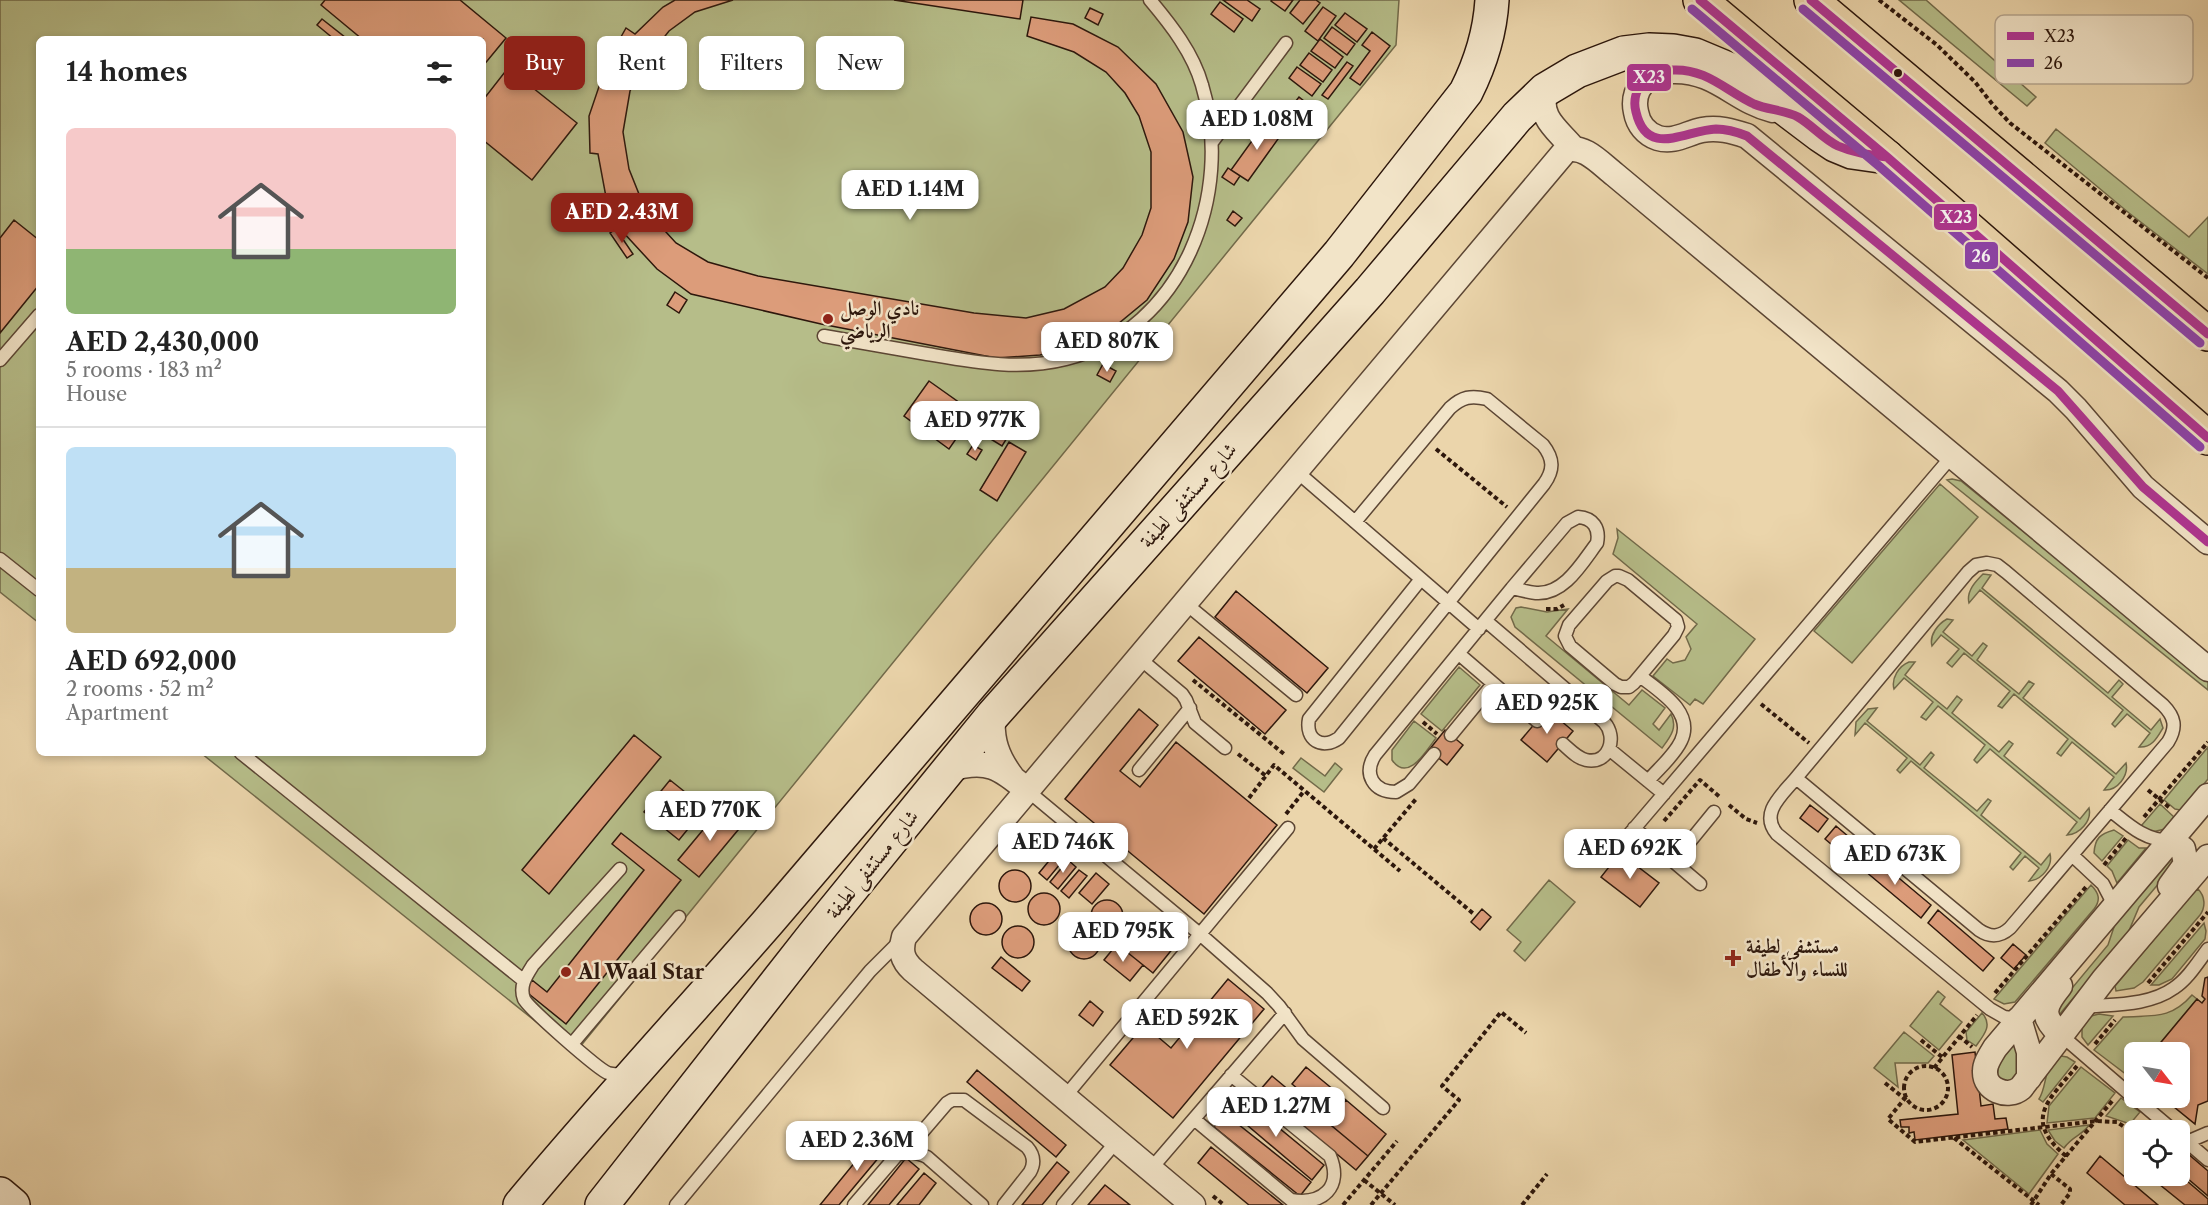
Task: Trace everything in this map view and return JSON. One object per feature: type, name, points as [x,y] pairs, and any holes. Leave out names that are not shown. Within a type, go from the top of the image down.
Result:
[{"type":"highway","points":[[1700,0],[1887,157],[2208,438]]},
{"type":"highway","points":[[1811,0],[2208,334]]},
{"type":"main road","name":"شارع مستشفى لطيفة","points":[[520,1205],[567,1149],[617,1081],[701,999],[1340,254],[1466,92],[1478,69],[1486,45],[1492,0]]},
{"type":"main road","name":"شارع مستشفى لطيفة","points":[[602,1205],[813,936],[993,714],[1370,291],[1489,148],[1545,90],[1577,71],[1624,53],[1649,50],[1695,55],[1727,68],[1757,86],[1835,145],[1852,152],[1887,157]]},
{"type":"main road","points":[[1340,254],[1352,251],[1370,261],[1375,276],[1370,291]]},
{"type":"main road","points":[[538,1205],[567,1149]]},
{"type":"main road","points":[[0,1194],[13,1205]]},
{"type":"street","points":[[1794,115],[1761,106],[1705,75],[1688,71],[1659,72],[1642,84],[1636,94],[1635,104],[1640,125],[1657,138],[1678,139],[1702,130],[1717,129],[1747,136],[2058,391],[2143,487],[2208,542]]},
{"type":"street","points":[[1545,90],[1544,114],[1573,148]]},
{"type":"street","points":[[1192,1205],[905,963],[902,954],[904,937],[1020,784],[1139,658],[1566,150],[1573,148],[1582,150],[1614,174],[2208,669]]},
{"type":"street","points":[[993,714],[995,746],[1003,765],[1020,784]]},
{"type":"street","points":[[950,769],[965,764],[987,764],[999,768],[1020,784]]},
{"type":"street","points":[[2204,868],[2151,924],[2082,1007],[2017,1091],[2008,1094],[1992,1087],[1985,1071],[1995,1048],[2208,796]]},
{"type":"street","points":[[2151,924],[2154,906],[2186,864],[2183,849],[2171,841]]},
{"type":"street","points":[[2061,1035],[2048,1022],[2046,1006],[2085,956],[2091,934]]},
{"type":"street","points":[[2019,1019],[2029,1052],[2029,1078]]},
{"type":"lane","points":[[824,336],[977,363],[1007,366],[1038,365],[1068,359],[1096,349],[1123,334],[1146,315],[1166,293],[1184,267],[1196,243],[1205,214],[1213,141],[1202,83],[1193,62],[1188,51],[1153,1]]},
{"type":"lane","points":[[1213,141],[1286,43]]},
{"type":"lane","points":[[0,360],[36,318]]},
{"type":"lane","points":[[1355,522],[1450,408],[1457,401],[1467,397],[1477,396],[1487,399],[1543,445],[1550,454],[1551,475],[1339,738],[1332,743],[1316,742],[1307,727],[1309,719],[1421,579]]},
{"type":"lane","points":[[1621,844],[1952,456]]},
{"type":"lane","points":[[1295,470],[1448,602],[1482,625],[1608,726],[1612,738],[1609,749],[1598,759],[1584,759],[1563,744]]},
{"type":"lane","points":[[1434,754],[1403,789],[1388,792],[1374,784],[1370,777],[1371,761],[1410,711],[1512,588],[1572,519],[1584,518],[1595,525],[1597,543],[1562,585],[1550,591],[1537,593],[1512,588]]},
{"type":"lane","points":[[0,559],[36,588]]},
{"type":"lane","points":[[1796,778],[1987,935],[1996,936],[2004,934],[2010,928],[2174,733],[2175,722],[2170,712],[1997,565],[1987,563],[1976,565],[1908,643],[1771,808],[1769,815],[1772,829],[1996,1014],[2019,1019]]},
{"type":"lane","points":[[1615,576],[1628,580],[1677,623],[1678,627],[1640,676],[1629,687],[1615,684],[1570,646],[1565,636],[1569,625],[1600,588],[1615,576]]},
{"type":"lane","points":[[1185,603],[1296,695]]},
{"type":"lane","points":[[1458,654],[1537,722]]},
{"type":"lane","points":[[1139,658],[1182,694],[1195,723],[1225,748]]},
{"type":"lane","points":[[1640,676],[1675,705],[1682,716],[1684,729],[1681,741],[1648,781]]},
{"type":"lane","points":[[1446,736],[1493,684]]},
{"type":"lane","points":[[1139,770],[1190,708]]},
{"type":"lane","points":[[1609,749],[1664,794]]},
{"type":"lane","points":[[245,756],[523,980]]},
{"type":"lane","points":[[1020,784],[1201,935],[1274,1000],[1303,1039],[1383,1108]]},
{"type":"lane","points":[[2110,810],[2145,837],[2157,841],[2171,841]]},
{"type":"lane","points":[[1674,861],[1714,812]]},
{"type":"lane","points":[[1064,1098],[1288,828]]},
{"type":"lane","points":[[1634,828],[1700,884]]},
{"type":"lane","points":[[2072,855],[2096,875],[2107,890],[2115,907]]},
{"type":"lane","points":[[617,1081],[528,1006],[524,998],[523,980],[533,965],[620,869]]},
{"type":"lane","points":[[572,1044],[679,916]]},
{"type":"lane","points":[[676,1205],[863,979],[904,937]]},
{"type":"lane","points":[[2082,1007],[2154,998],[2175,988],[2208,949]]},
{"type":"lane","points":[[1150,1170],[1285,1013]]},
{"type":"lane","points":[[2061,1035],[2123,1088]]},
{"type":"lane","points":[[1194,1119],[1291,1200],[1310,1203],[1328,1194],[1335,1176],[1330,1156],[1231,1075]]},
{"type":"lane","points":[[905,1152],[947,1103],[958,1099],[969,1102],[1027,1147],[1033,1156],[1033,1167],[1004,1205]]},
{"type":"lane","points":[[2147,1108],[2161,1120]]},
{"type":"lane","points":[[2190,1137],[2208,1133]]},
{"type":"lane","points":[[1063,1205],[1116,1142]]},
{"type":"lane","points":[[2190,1145],[2208,1160]]},
{"type":"lane","points":[[854,1205],[891,1161],[897,1155],[905,1152],[917,1152],[927,1157],[982,1205]]},
{"type":"path","points":[[1879,0],[1937,45],[1975,82],[2010,123],[2208,278]]},
{"type":"path","points":[[1543,609],[1557,609],[1569,602]]},
{"type":"path","points":[[1186,674],[1284,754]]},
{"type":"path","points":[[1749,694],[1818,750]]},
{"type":"path","points":[[1410,711],[1446,736]]},
{"type":"path","points":[[1934,1068],[2208,742]]},
{"type":"path","points":[[1225,748],[1238,754],[1266,776]]},
{"type":"path","points":[[1249,798],[1274,765],[1400,871]]},
{"type":"path","points":[[1288,828],[1280,822],[1304,790]]},
{"type":"path","points":[[1374,849],[1418,797]]},
{"type":"path","points":[[1383,838],[1475,915]]},
{"type":"path","points":[[2066,1156],[2051,1142],[2043,1128],[2043,1114],[2047,1103],[2208,912]]},
{"type":"path","points":[[1371,1205],[1460,1100],[1442,1086],[1501,1012],[1526,1033]]},
{"type":"path","points":[[1921,1040],[1942,1057]]},
{"type":"path","points":[[1885,1083],[1905,1098],[1911,1105],[1929,1110],[1938,1107],[1945,1100],[1948,1091],[1947,1081],[1942,1073],[1934,1068],[1917,1068],[1905,1080],[1905,1098],[1888,1119],[1915,1142],[2096,1120],[2112,1120],[2124,1127]]},
{"type":"path","points":[[2032,1203],[2051,1174],[2123,1088]]},
{"type":"path","points":[[1954,1137],[2032,1203],[2039,1205]]},
{"type":"path","points":[[1343,1205],[1397,1141]]},
{"type":"path","points":[[1522,1205],[1547,1174]]},
{"type":"path","points":[[2051,1174],[2070,1189],[2070,1193],[2061,1205]]},
{"type":"path","points":[[1364,1180],[1395,1205]]},
{"type":"green space","name":"نادي الوصل الرياضي","points":[[0,0],[1399,0],[1396,45],[575,1053],[205,756],[486,756],[486,36],[36,36],[36,621],[0,592]]},
{"type":"green space","points":[[1899,0],[1926,0],[1995,61],[1995,80]]},
{"type":"green space","points":[[2000,84],[2021,84],[2036,97],[2027,106]]},
{"type":"green space","points":[[2056,129],[2189,237],[2208,217],[2208,274],[2129,213],[2045,143]]},
{"type":"green space","points":[[1947,480],[1961,481],[2208,681],[2208,690]]},
{"type":"green space","points":[[1940,484],[1978,517],[1852,663],[1814,631]]},
{"type":"green space","points":[[1617,529],[1755,639],[1703,704],[1695,699],[1690,705],[1653,676],[1667,659],[1673,663],[1685,660],[1691,649],[1686,637],[1697,624],[1613,554],[1618,538]]},
{"type":"green space","points":[[1983,574],[1991,575],[1982,588],[2108,693],[2119,680],[2123,684],[2112,697],[2151,730],[2160,719],[2163,728],[2154,742],[2139,747],[2150,733],[2127,714],[2115,727],[2112,724],[2123,710],[1980,590],[1969,603],[1970,590]]},
{"type":"green space","points":[[1516,608],[1547,612],[1568,609],[1546,636],[1629,705],[1642,690],[1665,708],[1653,724],[1659,730],[1671,714],[1673,728],[1662,748],[1515,627],[1511,617]]},
{"type":"green space","points":[[1947,619],[1953,620],[1943,632],[1972,656],[1983,643],[1987,646],[1977,660],[2019,694],[2029,681],[2034,684],[2023,698],[2116,774],[2126,763],[2126,773],[2121,782],[2109,790],[2104,790],[2114,777],[2072,742],[2061,756],[2057,753],[2068,739],[2014,694],[2002,708],[1998,706],[2010,691],[1964,653],[1952,667],[1947,663],[1959,649],[1941,635],[1932,646],[1931,642],[1935,630]]},
{"type":"green space","points":[[1909,662],[1915,662],[1905,675],[1947,709],[1957,696],[1962,700],[1952,713],[1999,752],[2009,741],[2013,744],[2004,756],[2080,819],[2089,808],[2089,818],[2084,826],[2067,835],[2077,822],[1990,749],[1977,763],[1974,760],[1985,745],[1938,706],[1926,720],[1921,717],[1933,702],[1904,678],[1894,689],[1893,685],[1897,673]]},
{"type":"green space","points":[[1459,667],[1480,685],[1442,731],[1421,714]]},
{"type":"green space","points":[[1877,708],[1867,721],[1920,765],[1931,752],[1934,755],[1924,768],[1977,811],[1988,799],[1991,801],[1981,815],[2041,865],[2050,854],[2050,863],[2046,872],[2029,881],[2039,868],[2025,856],[2013,870],[2010,867],[2021,853],[1911,761],[1900,773],[1897,770],[1907,758],[1865,723],[1855,735],[1856,722],[1868,709]]},
{"type":"green space","points":[[1414,721],[1436,738],[1422,757],[1410,767],[1404,768],[1392,760],[1392,750]]},
{"type":"green space","points":[[2208,747],[2208,779],[2184,808],[2175,809],[2164,800]]},
{"type":"green space","points":[[1301,758],[1325,776],[1335,763],[1342,769],[1324,792],[1293,768]]},
{"type":"green space","points":[[2160,804],[2174,817],[2165,829],[2152,832],[2141,826]]},
{"type":"green space","points":[[2114,830],[2123,836],[2102,861],[2094,853],[2097,840],[2105,833]]},
{"type":"green space","points":[[2128,840],[2139,848],[2146,848],[2117,883],[2107,866]]},
{"type":"green space","points":[[2173,857],[2176,863],[2139,907],[2128,933],[2059,1015],[2053,1011],[2108,945],[2115,924]]},
{"type":"green space","points":[[1549,880],[1575,902],[1525,961],[1514,951],[1521,942],[1507,930]]},
{"type":"green space","points":[[2091,885],[2096,891],[2098,903],[2015,1002],[2004,1004],[1994,999]]},
{"type":"green space","points":[[2198,889],[2204,902],[2200,915],[2143,982],[2134,988],[2116,991],[2115,986],[2193,892]]},
{"type":"green space","points":[[2204,923],[2205,939],[2172,979],[2159,985],[2151,985]]},
{"type":"green space","points":[[1938,991],[1945,997],[1940,1004],[1962,1022],[1939,1050],[1910,1026]]},
{"type":"green space","points":[[2192,995],[2197,999],[2161,1042],[2124,1042],[2124,1073],[2094,1050],[2123,1017],[2160,1015],[2184,1003]]},
{"type":"green space","points":[[1982,1013],[1987,1026],[1976,1046],[1967,1040],[1966,1032]]},
{"type":"green space","points":[[2099,1014],[2113,1016],[2088,1045],[2082,1037],[2082,1024],[2091,1016]]},
{"type":"green space","points":[[1904,1032],[1934,1056],[1928,1063],[1895,1063],[1898,1087],[1874,1068]]},
{"type":"green space","points":[[2016,1041],[2023,1076],[2017,1083],[1998,1080],[2000,1064]]},
{"type":"green space","points":[[2061,1056],[2075,1062],[2043,1102],[2039,1099],[2051,1063]]},
{"type":"green space","points":[[2081,1067],[2115,1093],[2095,1118],[2047,1123],[2049,1106]]},
{"type":"green space","points":[[2121,1098],[2124,1100],[2124,1108],[2135,1108],[2140,1112],[2133,1120],[2124,1120],[2124,1122],[2106,1116]]},
{"type":"green space","points":[[2089,1125],[2064,1148],[2055,1141],[2048,1130]]},
{"type":"green space","points":[[2040,1130],[2047,1144],[2058,1154],[2029,1194],[1963,1140]]},
{"type":"building","points":[[325,0],[460,0],[504,36],[504,40],[486,62],[486,36],[358,36],[321,5]]},
{"type":"building","points":[[675,0],[733,0],[695,12],[665,36],[622,36],[626,28],[635,34],[663,7]]},
{"type":"building","points":[[894,0],[1023,0],[1020,19]]},
{"type":"building","points":[[1223,0],[1247,0],[1260,9],[1252,21]]},
{"type":"building","points":[[1272,0],[1293,0],[1285,11]]},
{"type":"building","points":[[1300,0],[1316,0],[1320,3],[1303,24],[1290,13]]},
{"type":"building","points":[[1220,2],[1243,19],[1234,32],[1211,14]]},
{"type":"building","points":[[1323,7],[1336,16],[1318,41],[1305,31]]},
{"type":"building","points":[[1090,8],[1103,14],[1098,25],[1085,18]]},
{"type":"building","points":[[1345,13],[1367,29],[1357,42],[1335,25]]},
{"type":"building","points":[[1031,17],[1073,24],[1118,47],[1156,84],[1183,132],[1193,177],[1188,222],[1174,259],[1147,300],[1113,328],[1077,347],[1040,355],[996,358],[821,324],[691,294],[657,269],[622,231],[606,197],[598,154],[590,153],[589,116],[598,90],[631,90],[623,132],[629,169],[645,209],[676,243],[708,262],[758,276],[974,313],[1026,318],[1064,309],[1105,287],[1123,268],[1142,235],[1151,208],[1151,152],[1139,116],[1125,93],[1106,72],[1074,52],[1027,36]]},
{"type":"building","points":[[322,19],[343,36],[330,36],[317,25]]},
{"type":"building","points":[[1332,27],[1355,44],[1347,55],[1324,38]]},
{"type":"building","points":[[1372,32],[1390,46],[1360,85],[1350,78],[1370,51],[1362,45]]},
{"type":"building","points":[[1320,39],[1343,57],[1335,68],[1311,51]]},
{"type":"building","points":[[1309,53],[1332,70],[1323,82],[1300,65]]},
{"type":"building","points":[[1347,62],[1353,66],[1328,99],[1322,95]]},
{"type":"building","points":[[1297,67],[1321,84],[1312,96],[1289,78]]},
{"type":"building","points":[[504,73],[504,90],[536,90],[577,123],[532,180],[486,142],[486,96]]},
{"type":"building","points":[[1299,97],[1324,117],[1321,122],[1295,102]]},
{"type":"building","points":[[1267,120],[1283,132],[1248,181],[1231,170]]},
{"type":"building","points":[[1228,168],[1240,176],[1234,185],[1222,177]]},
{"type":"building","points":[[1233,211],[1242,218],[1235,226],[1227,220]]},
{"type":"building","points":[[14,220],[36,238],[36,289],[0,333],[0,238]]},
{"type":"building","points":[[616,229],[633,254],[627,258],[610,233]]},
{"type":"building","points":[[675,292],[687,300],[679,313],[667,305]]},
{"type":"building","points":[[1103,364],[1116,371],[1110,382],[1097,375]]},
{"type":"building","points":[[929,381],[974,413],[949,449],[904,416]]},
{"type":"building","points":[[987,414],[1012,430],[1002,446],[976,430]]},
{"type":"building","points":[[1009,442],[1026,452],[997,501],[980,490]]},
{"type":"building","points":[[973,445],[982,450],[976,460],[967,454]]},
{"type":"building","points":[[1236,591],[1328,668],[1307,693],[1215,617]]},
{"type":"building","points":[[1199,637],[1286,710],[1265,734],[1178,661]]},
{"type":"building","points":[[1139,709],[1158,725],[1120,771],[1140,787],[1176,742],[1277,825],[1204,914],[1065,799]]},
{"type":"building","points":[[1547,709],[1573,731],[1547,762],[1521,740]]},
{"type":"building","points":[[1445,730],[1463,745],[1447,765],[1429,750]]},
{"type":"building","points":[[634,735],[661,757],[549,894],[522,870]]},
{"type":"building","points":[[670,780],[705,808],[679,840],[644,812]]},
{"type":"building","points":[[1810,805],[1828,819],[1818,832],[1800,818]]},
{"type":"building","points":[[722,807],[743,824],[699,877],[678,860]]},
{"type":"building","points":[[1836,826],[1862,848],[1851,861],[1825,839]]},
{"type":"building","points":[[621,833],[681,880],[566,1024],[524,990],[532,980],[547,992],[644,870],[612,844]]},
{"type":"building","points":[[1057,851],[1065,858],[1047,880],[1039,873]]},
{"type":"building","points":[[1620,853],[1659,883],[1640,907],[1601,877]]},
{"type":"building","points":[[1869,853],[1931,905],[1921,918],[1859,866]]},
{"type":"building","points":[[1068,860],[1076,867],[1058,889],[1050,882]]},
{"type":"building","points":[[1015,870],[1026,875],[1031,886],[1026,897],[1015,902],[1004,897],[999,886],[1004,875]]},
{"type":"building","points":[[1079,870],[1087,876],[1069,898],[1061,891]]},
{"type":"building","points":[[1096,873],[1109,884],[1092,904],[1079,893]]},
{"type":"building","points":[[1044,893],[1055,898],[1060,909],[1055,920],[1044,925],[1033,920],[1028,909],[1033,898]]},
{"type":"building","points":[[1107,900],[1118,905],[1123,916],[1118,927],[1107,932],[1096,927],[1091,916],[1096,905]]},
{"type":"building","points":[[986,903],[998,907],[1002,919],[998,931],[986,935],[974,931],[970,919],[974,907]]},
{"type":"building","points":[[1482,909],[1491,917],[1480,930],[1471,922]]},
{"type":"building","points":[[1938,910],[1994,958],[1983,971],[1928,923]]},
{"type":"building","points":[[1143,913],[1178,942],[1153,973],[1117,944]]},
{"type":"building","points":[[1018,926],[1029,931],[1034,942],[1029,953],[1018,958],[1007,953],[1002,942],[1007,931]]},
{"type":"building","points":[[1084,927],[1095,932],[1100,943],[1095,954],[1084,959],[1073,954],[1068,943],[1073,932]]},
{"type":"building","points":[[1117,944],[1143,965],[1130,981],[1104,960]]},
{"type":"building","points":[[2013,944],[2026,955],[2014,969],[2001,958]]},
{"type":"building","points":[[1001,957],[1030,981],[1022,991],[992,968]]},
{"type":"building","points":[[2208,977],[2208,1101],[2198,1105],[2195,1124],[2175,1108],[2190,1108],[2190,1042],[2161,1042],[2197,999],[2202,1003],[2205,999],[2202,996],[2205,978]]},
{"type":"building","points":[[1228,979],[1264,1009],[1173,1118],[1110,1065],[1144,1025],[1171,1048]]},
{"type":"building","points":[[1090,1001],[1103,1012],[1093,1026],[1079,1015]]},
{"type":"building","points":[[1975,1052],[1981,1106],[1993,1104],[1995,1119],[2006,1118],[2008,1129],[1915,1140],[1914,1132],[1909,1133],[1909,1127],[1901,1127],[1900,1120],[1958,1114],[1952,1055]]},
{"type":"building","points":[[1306,1067],[1346,1100],[1331,1117],[1292,1084]]},
{"type":"building","points":[[977,1070],[1066,1145],[1056,1157],[967,1082]]},
{"type":"building","points":[[1272,1076],[1368,1156],[1356,1170],[1260,1090]]},
{"type":"building","points":[[1239,1095],[1324,1165],[1312,1180],[1228,1109]]},
{"type":"building","points":[[1346,1100],[1386,1134],[1368,1156],[1327,1122]]},
{"type":"building","points":[[1224,1113],[1311,1182],[1300,1196],[1214,1127]]},
{"type":"building","points":[[878,1134],[890,1144],[839,1205],[820,1205]]},
{"type":"building","points":[[1211,1147],[1283,1205],[1249,1205],[1198,1163]]},
{"type":"building","points":[[2100,1156],[2124,1176],[2124,1186],[2136,1186],[2158,1205],[2125,1205],[2087,1173]]},
{"type":"building","points":[[2190,1156],[2208,1171],[2208,1196],[2190,1181]]},
{"type":"building","points":[[906,1158],[919,1169],[889,1205],[868,1205]]},
{"type":"building","points":[[1057,1162],[1069,1172],[1042,1205],[1022,1205]]},
{"type":"building","points":[[924,1173],[936,1183],[919,1205],[897,1205]]},
{"type":"building","points":[[2190,1184],[2208,1199],[2208,1205],[2185,1205],[2161,1186],[2190,1186]]},
{"type":"building","points":[[1105,1185],[1130,1205],[1088,1205]]},
{"type":"transit line","name":"X23","points":[[1700,0],[1887,157],[2208,438]]},
{"type":"transit line","name":"X23","points":[[1811,0],[2208,334]]},
{"type":"transit line","name":"26","points":[[1692,9],[1879,166],[2200,447]]},
{"type":"transit line","name":"26","points":[[1803,9],[2200,343]]},
{"type":"transit line","name":"X23","points":[[1887,157],[1856,152],[1838,146],[1798,117],[1754,104],[1706,76],[1684,70],[1664,71],[1649,77],[1643,82],[1636,96],[1636,112],[1641,126],[1649,135],[1669,138],[1716,129],[1747,136],[2058,391],[2143,487],[2208,542]]},
{"type":"place","name":"نادي الوصل الرياضي","points":[[828,319]]},
{"type":"place","name":"مستشفى لطيفة للنساء والأطفال","points":[[1733,958]]},
{"type":"place","name":"Al Waal Star","points":[[566,972]]}]
